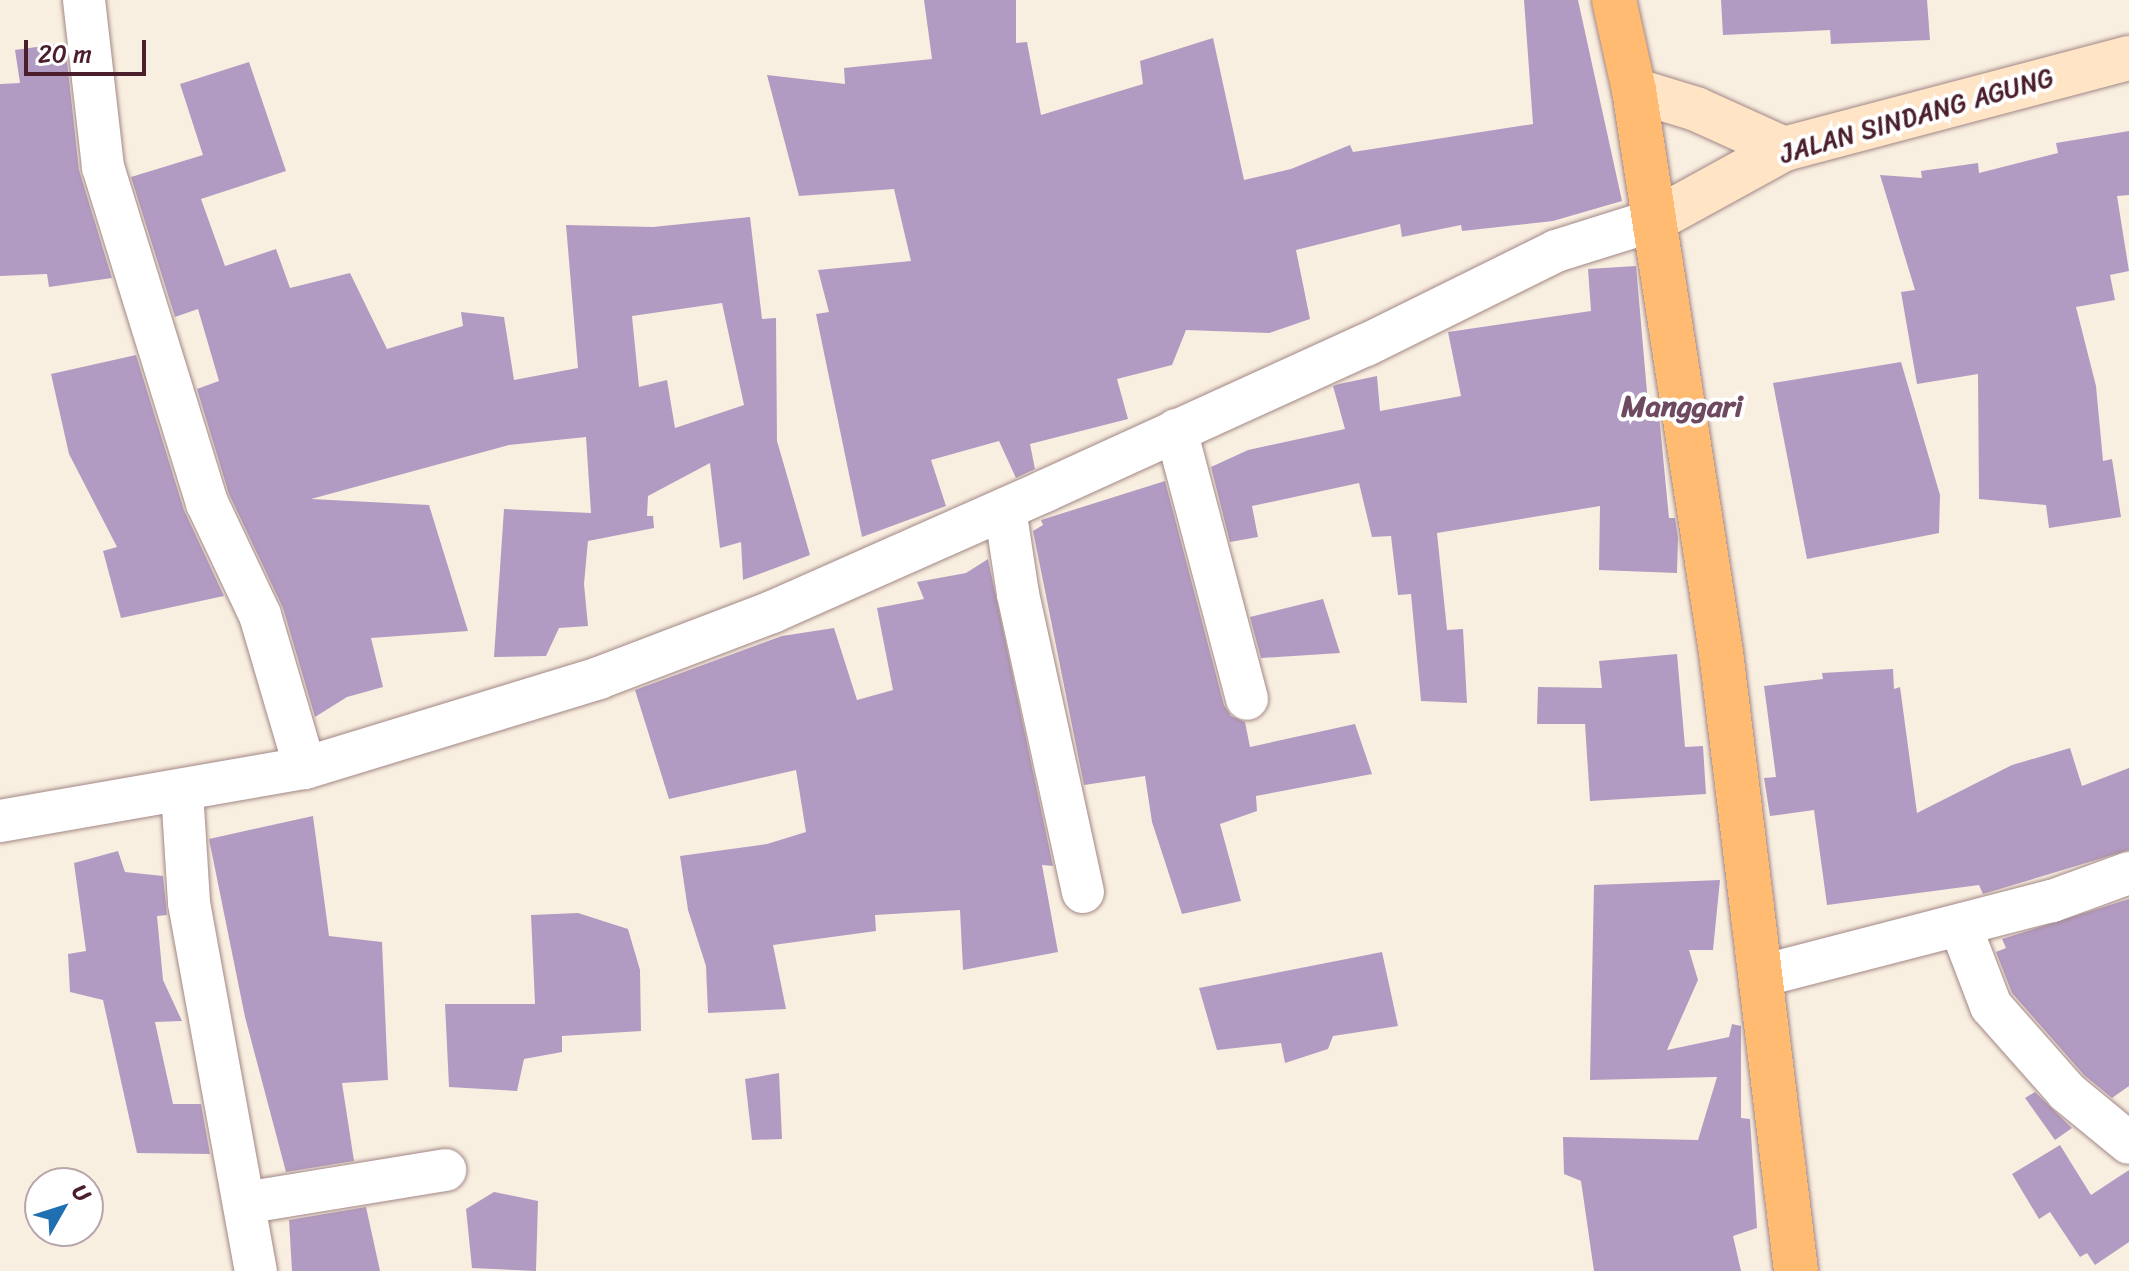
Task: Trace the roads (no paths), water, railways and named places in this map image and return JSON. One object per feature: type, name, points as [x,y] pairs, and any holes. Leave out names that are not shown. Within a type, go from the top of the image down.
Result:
[{"type":"main road","points":[[1614,0],[1634,90],[1721,652],[1796,1271]]},
{"type":"main road","name":"JALAN SINDANG AGUNG","points":[[1655,220],[1784,149],[2129,58]]},
{"type":"main road","points":[[1634,90],[1696,109],[1784,149]]},
{"type":"street","points":[[84,0],[103,167],[207,503],[260,615],[305,768]]},
{"type":"street","points":[[0,821],[305,768],[599,678],[772,612],[1005,509],[1366,345],[1556,251],[1655,220]]},
{"type":"street","points":[[1176,430],[1247,699]]},
{"type":"street","points":[[1005,509],[1018,594],[1083,892]]},
{"type":"street","points":[[182,791],[189,903],[256,1271]]},
{"type":"street","points":[[1761,976],[1960,925],[2129,873]]},
{"type":"street","points":[[1960,925],[1991,1006],[2067,1092],[2129,1143]]},
{"type":"street","points":[[244,1203],[445,1170]]},
{"type":"district","name":"Manggari","points":[[1682,406]]}]
